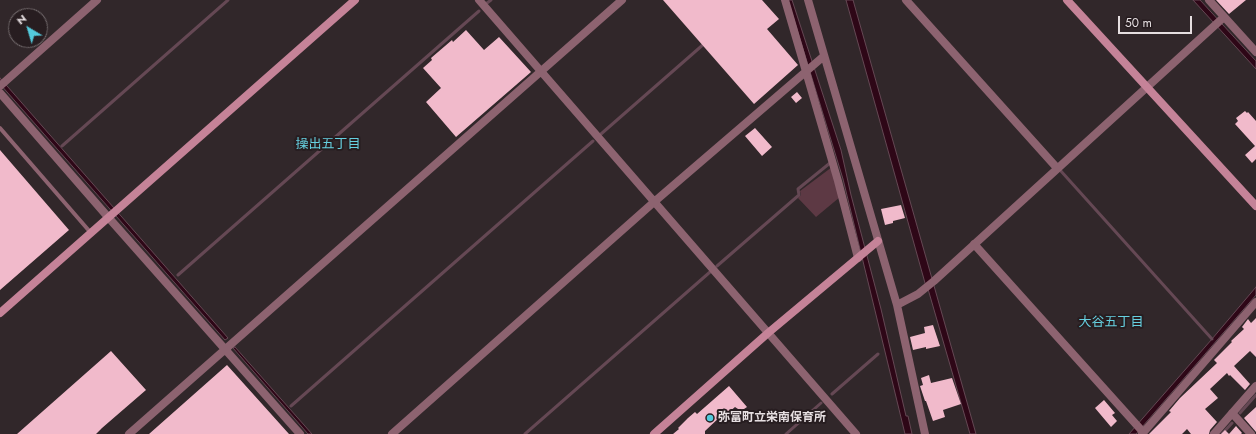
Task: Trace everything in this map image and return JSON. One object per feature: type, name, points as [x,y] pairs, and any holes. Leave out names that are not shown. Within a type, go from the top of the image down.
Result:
[{"type":"street","points":[[97,0],[2,86],[108,218],[300,434]]},
{"type":"street","points":[[0,313],[355,0]]},
{"type":"street","points":[[479,0],[856,434]]},
{"type":"street","points":[[129,434],[622,0]]},
{"type":"street","points":[[785,0],[838,181],[858,258]]},
{"type":"street","points":[[808,0],[897,306],[924,434]]},
{"type":"street","points":[[906,0],[1057,168]]},
{"type":"street","points":[[1067,0],[1256,206]]},
{"type":"street","points":[[1209,0],[1220,21],[1256,52]]},
{"type":"street","points":[[897,306],[918,294],[934,281],[1220,21]]},
{"type":"street","points":[[392,434],[654,202],[824,56]]},
{"type":"street","points":[[654,434],[768,333],[878,241]]},
{"type":"street","points":[[974,244],[1135,423],[1142,433],[1256,302]]},
{"type":"street","points":[[1214,434],[1256,386]]},
{"type":"street","points":[[1232,413],[1252,434]]},
{"type":"lane","points":[[0,128],[90,233]]},
{"type":"shaded area","points":[[788,0],[792,0],[841,150],[906,416],[908,416],[912,434],[905,434],[843,179]]},
{"type":"shaded area","points":[[846,0],[853,0],[976,434],[970,434],[925,283]]},
{"type":"shaded area","points":[[1193,0],[1200,0],[1256,61],[1256,69]]},
{"type":"shaded area","points":[[0,78],[228,338],[225,340],[0,84]]},
{"type":"shaded area","points":[[832,167],[840,197],[816,217],[798,198],[801,195],[800,191]]},
{"type":"shaded area","points":[[1256,287],[1256,295],[1136,434],[1129,434],[1212,339]]},
{"type":"shaded area","points":[[235,347],[312,434],[308,434],[233,348]]},
{"type":"building","points":[[663,0],[762,0],[779,19],[767,29],[798,65],[754,104]]},
{"type":"building","points":[[1216,0],[1246,0],[1229,14]]},
{"type":"building","points":[[466,30],[484,50],[499,37],[531,72],[456,137],[426,102],[441,88],[423,68],[432,60],[431,58],[452,40],[453,42]]},
{"type":"building","points":[[797,92],[802,98],[796,103],[791,97]]},
{"type":"building","points":[[1245,111],[1247,113],[1248,112],[1256,121],[1256,159],[1252,163],[1245,155],[1255,146],[1235,124],[1238,121],[1236,118]]},
{"type":"building","points":[[755,128],[772,147],[762,156],[745,136]]},
{"type":"building","points":[[0,150],[69,230],[0,290]]},
{"type":"building","points":[[901,205],[905,218],[885,225],[881,209]]},
{"type":"building","points":[[1256,318],[1256,357],[1250,351],[1234,366],[1250,384],[1245,390],[1227,373],[1210,389],[1218,398],[1205,409],[1217,422],[1210,430],[1209,434],[1191,434],[1187,429],[1182,434],[1149,434],[1171,412],[1169,411],[1180,398],[1217,363],[1214,360],[1244,329],[1242,327],[1248,319],[1251,323]]},
{"type":"building","points":[[933,325],[940,346],[913,350],[910,337],[925,333],[924,327]]},
{"type":"building","points":[[111,351],[146,390],[96,434],[17,434]]},
{"type":"building","points":[[227,365],[289,434],[149,434]]},
{"type":"building","points":[[929,375],[931,383],[952,378],[961,404],[943,410],[945,417],[933,421],[920,386],[923,385],[921,378]]},
{"type":"building","points":[[729,386],[747,407],[741,411],[735,407],[722,418],[721,416],[705,431],[705,434],[673,434],[695,412],[697,414]]},
{"type":"building","points":[[1104,400],[1115,413],[1112,415],[1117,421],[1111,427],[1095,408]]},
{"type":"building","points":[[1256,407],[1256,432],[1244,418]]},
{"type":"building","points":[[1236,426],[1242,433],[1241,434],[1229,434]]},
{"type":"building","points":[[1225,430],[1229,434],[1221,434]]},
{"type":"waterway","points":[[62,146],[228,0]]},
{"type":"waterway","points":[[487,3],[491,0]]},
{"type":"waterway","points":[[178,275],[479,11]]},
{"type":"waterway","points":[[601,134],[705,43]]},
{"type":"waterway","points":[[291,406],[593,141]]},
{"type":"waterway","points":[[717,266],[799,195],[798,189],[830,163]]},
{"type":"waterway","points":[[1060,170],[1212,339]]},
{"type":"waterway","points":[[525,434],[710,272]]},
{"type":"waterway","points":[[832,394],[878,354]]},
{"type":"waterway","points":[[1240,413],[1256,395]]},
{"type":"waterway","points":[[786,434],[821,403]]},
{"type":"waterway","points":[[1222,434],[1232,423]]},
{"type":"place","name":"弥富町立栄南保育所","points":[[710,418]]},
{"type":"district","name":"操出五丁目","points":[[328,145]]},
{"type":"district","name":"大谷五丁目","points":[[1111,323]]}]
